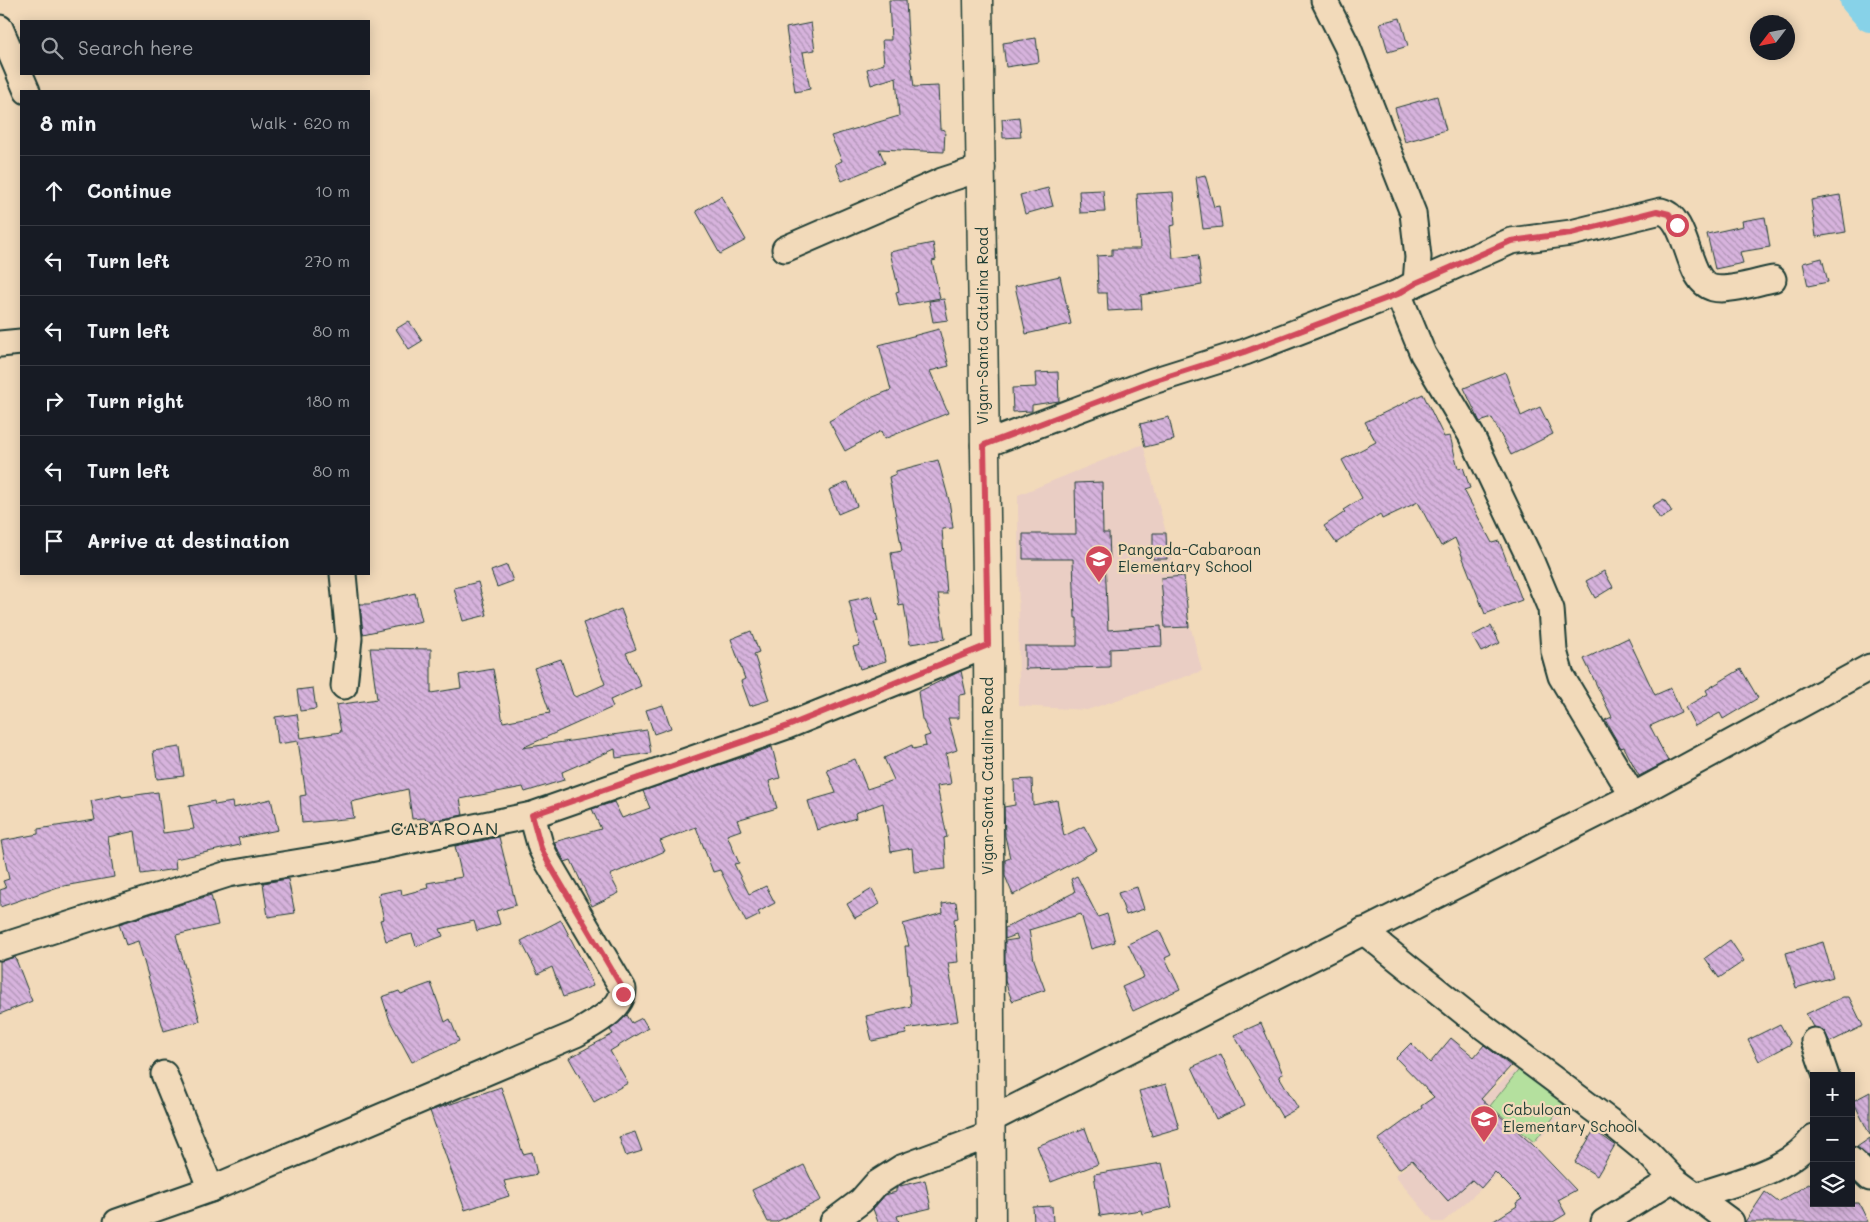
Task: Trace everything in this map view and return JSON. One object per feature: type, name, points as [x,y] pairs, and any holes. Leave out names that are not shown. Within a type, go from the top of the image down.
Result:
[{"type":"main road","name":"Vigan-Santa Catalina Road","points":[[978,0],[988,645],[991,1222]]},
{"type":"street","points":[[1324,0],[1347,46],[1413,213],[1418,257],[1407,288],[1423,354],[1471,435],[1532,561],[1551,609],[1554,651],[1562,676],[1633,796]]},
{"type":"street","points":[[0,28],[20,75]]},
{"type":"street","points":[[20,75],[27,90]]},
{"type":"street","points":[[785,249],[942,181],[982,168]]},
{"type":"street","points":[[984,445],[1153,381],[1244,352],[1407,288],[1511,241],[1571,233],[1661,211],[1669,214],[1677,225],[1699,277],[1706,286],[1720,289],[1773,279]]},
{"type":"street","points":[[0,344],[20,342]]},
{"type":"street","points":[[343,575],[349,638],[344,686]]},
{"type":"street","points":[[0,947],[228,874],[331,857],[532,815],[788,726],[988,645]]},
{"type":"street","points":[[832,1222],[861,1201],[876,1184],[901,1168],[990,1128],[1363,931],[1633,796],[1870,667]]},
{"type":"street","points":[[117,1222],[211,1190],[576,1034],[610,1011],[620,1001],[623,989],[548,862],[541,848],[532,815]]},
{"type":"street","points":[[1363,931],[1465,1013],[1608,1120],[1647,1152],[1673,1179],[1731,1222]]},
{"type":"street","points":[[1814,1041],[1825,1072]]},
{"type":"street","points":[[164,1074],[211,1190]]},
{"type":"street","points":[[1696,1196],[1781,1166],[1810,1142]]},
{"type":"street","points":[[1853,1162],[1870,1178]]},
{"type":"street","points":[[1604,1222],[1673,1179]]},
{"type":"shaded area","name":"Pangada-Cabaroan Elementary School","points":[[1143,444],[1202,671],[1087,710],[1019,706],[1018,495]]},
{"type":"shaded area","name":"Cabuloan Elementary School","points":[[1521,1064],[1573,1109],[1443,1222],[1434,1222],[1395,1176]]},
{"type":"green space","points":[[1521,1067],[1565,1103],[1534,1142],[1490,1106]]},
{"type":"building","points":[[889,0],[906,0],[914,87],[938,86],[940,129],[945,130],[944,152],[879,149],[885,163],[842,181],[835,164],[842,161],[831,136],[899,116],[896,77],[871,85],[867,69],[884,64],[882,40],[891,40]]},
{"type":"building","points":[[1400,18],[1408,46],[1388,52],[1380,23]]},
{"type":"building","points":[[811,23],[815,50],[803,52],[810,89],[795,92],[786,28]]},
{"type":"building","points":[[1036,38],[1039,62],[1006,67],[1003,43]]},
{"type":"building","points":[[1437,96],[1446,130],[1405,142],[1395,108]]},
{"type":"building","points":[[1019,117],[1021,137],[1003,138],[1002,119]]},
{"type":"building","points":[[1205,175],[1214,207],[1219,206],[1222,227],[1203,229],[1196,177]]},
{"type":"building","points":[[1048,188],[1053,206],[1025,214],[1020,195]]},
{"type":"building","points":[[1103,190],[1105,212],[1080,213],[1079,191]]},
{"type":"building","points":[[1173,192],[1175,225],[1170,226],[1173,258],[1198,255],[1202,285],[1141,295],[1142,309],[1108,311],[1107,293],[1098,293],[1097,256],[1112,255],[1112,249],[1140,249],[1137,194]]},
{"type":"building","points":[[1840,195],[1846,232],[1816,237],[1811,200]]},
{"type":"building","points":[[721,196],[746,240],[720,254],[696,211]]},
{"type":"building","points":[[1765,217],[1770,247],[1740,252],[1743,263],[1715,269],[1707,234],[1743,226],[1742,221]]},
{"type":"building","points":[[933,243],[936,260],[932,261],[940,298],[899,306],[896,292],[899,291],[890,252]]},
{"type":"building","points":[[1822,258],[1828,282],[1808,286],[1803,263]]},
{"type":"building","points":[[1060,276],[1071,324],[1026,334],[1015,286]]},
{"type":"building","points":[[944,299],[948,320],[933,322],[929,301]]},
{"type":"building","points":[[409,321],[422,341],[409,349],[396,329]]},
{"type":"building","points":[[939,329],[949,366],[930,371],[948,413],[884,439],[881,431],[845,451],[829,421],[868,399],[891,390],[879,345]]},
{"type":"building","points":[[1058,372],[1059,401],[1032,405],[1032,411],[1013,412],[1012,388],[1036,387],[1035,373]]},
{"type":"building","points":[[1505,372],[1521,416],[1540,407],[1553,434],[1511,455],[1492,418],[1480,422],[1464,388]]},
{"type":"building","points":[[1423,394],[1444,437],[1450,436],[1458,468],[1463,467],[1470,488],[1464,490],[1492,543],[1499,541],[1522,600],[1485,614],[1455,538],[1441,546],[1418,502],[1382,519],[1380,514],[1336,543],[1324,526],[1345,512],[1343,510],[1362,498],[1342,460],[1376,442],[1365,422]]},
{"type":"building","points":[[1169,417],[1174,440],[1145,447],[1140,424]]},
{"type":"building","points":[[938,460],[949,500],[953,528],[942,529],[947,594],[938,594],[945,639],[910,644],[904,605],[899,606],[891,553],[902,551],[889,477],[896,474],[896,471]]},
{"type":"building","points":[[848,482],[857,506],[838,514],[829,490]]},
{"type":"building","points":[[1102,482],[1103,533],[1109,533],[1110,559],[1105,559],[1108,630],[1161,626],[1162,646],[1110,649],[1110,667],[1025,669],[1025,646],[1077,646],[1077,618],[1075,618],[1073,559],[1023,559],[1023,534],[1076,534],[1075,483]]},
{"type":"building","points":[[1664,499],[1672,512],[1660,519],[1652,506]]},
{"type":"building","points":[[1153,533],[1166,533],[1167,559],[1153,559]]},
{"type":"building","points":[[507,565],[513,581],[497,587],[491,571]]},
{"type":"building","points":[[1604,571],[1613,587],[1595,598],[1586,581]]},
{"type":"building","points":[[1184,576],[1189,627],[1165,628],[1161,578]]},
{"type":"building","points":[[478,582],[487,615],[463,621],[454,588]]},
{"type":"building","points":[[415,593],[422,621],[363,634],[360,604],[369,604]]},
{"type":"building","points":[[872,596],[878,621],[874,622],[886,661],[860,669],[853,647],[860,645],[849,601]]},
{"type":"building","points":[[621,609],[636,649],[626,653],[641,686],[610,700],[613,707],[522,748],[647,730],[651,753],[616,758],[615,749],[562,772],[564,780],[525,792],[523,787],[460,799],[463,815],[426,821],[425,818],[412,819],[408,789],[351,802],[354,818],[302,823],[300,796],[306,795],[298,741],[278,744],[275,717],[297,714],[301,738],[341,732],[336,705],[377,699],[370,648],[431,649],[431,693],[461,688],[459,675],[493,669],[503,722],[550,713],[534,668],[561,659],[573,695],[576,697],[605,684],[583,623]]},
{"type":"building","points":[[1491,626],[1500,643],[1481,652],[1472,636]]},
{"type":"building","points":[[751,631],[759,652],[754,654],[769,700],[750,706],[741,681],[745,679],[731,639]]},
{"type":"building","points":[[1628,638],[1655,695],[1671,688],[1681,712],[1650,726],[1668,761],[1639,776],[1624,747],[1621,748],[1605,720],[1612,717],[1584,659]]},
{"type":"building","points":[[1741,669],[1758,698],[1723,719],[1720,713],[1695,726],[1685,707],[1708,694],[1706,690]]},
{"type":"building","points":[[961,671],[966,694],[959,695],[959,718],[948,718],[957,750],[946,754],[951,784],[937,786],[947,837],[944,838],[946,869],[914,872],[912,848],[891,852],[883,803],[855,813],[856,818],[817,830],[808,801],[836,793],[827,770],[855,759],[867,789],[894,780],[884,758],[912,745],[913,749],[926,746],[924,737],[930,735],[922,719],[918,692]]},
{"type":"building","points":[[313,688],[316,709],[300,711],[297,690]]},
{"type":"building","points":[[663,705],[671,728],[654,734],[646,710]]},
{"type":"building","points":[[180,747],[184,776],[157,779],[153,751]]},
{"type":"building","points":[[772,747],[780,778],[769,781],[777,808],[737,820],[741,830],[727,835],[739,863],[734,864],[749,894],[766,886],[775,903],[758,912],[760,915],[746,922],[720,870],[713,872],[696,827],[660,841],[665,851],[610,875],[619,893],[592,906],[571,860],[565,862],[554,842],[601,829],[592,809],[614,802],[622,818],[650,808],[643,791]]},
{"type":"building","points":[[1032,779],[1033,805],[1057,800],[1064,836],[1084,826],[1097,850],[1013,895],[1005,876],[1005,860],[1010,858],[1005,836],[1004,807],[1015,805],[1014,780]]},
{"type":"building","points":[[158,792],[163,833],[194,829],[189,806],[214,801],[215,805],[232,802],[233,808],[271,799],[278,830],[238,838],[240,845],[175,859],[176,869],[141,874],[135,831],[108,837],[114,877],[58,887],[0,907],[0,890],[6,888],[3,881],[9,879],[1,841],[38,834],[38,829],[95,820],[91,801],[121,795],[122,797]]},
{"type":"building","points":[[499,837],[516,905],[496,911],[500,924],[477,931],[474,921],[440,929],[443,936],[416,946],[412,934],[386,941],[380,920],[384,919],[378,894],[401,889],[402,895],[428,888],[427,883],[462,877],[455,846]]},
{"type":"building","points":[[1077,876],[1098,917],[1107,914],[1115,942],[1091,949],[1081,914],[1029,930],[1034,960],[1045,990],[1012,1001],[1005,981],[1005,941],[1018,939],[1016,935],[1005,939],[1005,928],[1075,892],[1071,879]]},
{"type":"building","points":[[288,879],[295,913],[268,917],[263,883]]},
{"type":"building","points":[[1137,887],[1144,909],[1126,915],[1118,893]]},
{"type":"building","points":[[872,889],[880,904],[855,918],[847,904]]},
{"type":"building","points":[[211,895],[218,925],[176,935],[200,1021],[164,1031],[138,941],[126,945],[119,924]]},
{"type":"building","points":[[956,902],[958,918],[954,919],[958,962],[948,963],[958,1021],[905,1029],[906,1034],[872,1041],[866,1016],[911,1006],[905,946],[909,946],[903,924],[943,913],[942,904]]},
{"type":"building","points":[[561,920],[585,966],[593,986],[563,997],[552,967],[538,974],[521,941]]},
{"type":"building","points":[[1159,930],[1171,955],[1165,958],[1180,989],[1133,1011],[1122,987],[1144,977],[1128,944]]},
{"type":"building","points":[[1730,940],[1744,961],[1719,978],[1705,958]]},
{"type":"building","points":[[1823,942],[1833,977],[1796,988],[1786,953]]},
{"type":"building","points":[[15,957],[32,1001],[0,1014],[0,961]]},
{"type":"building","points":[[431,983],[445,1022],[450,1019],[459,1041],[412,1062],[390,1021],[382,997],[399,991],[401,994]]},
{"type":"building","points":[[1843,997],[1849,997],[1863,1026],[1830,1042],[1824,1031],[1813,1027],[1806,1014]]},
{"type":"building","points":[[627,1015],[632,1023],[642,1018],[648,1028],[610,1051],[628,1083],[594,1102],[569,1058],[613,1034],[610,1030]]},
{"type":"building","points":[[1261,1023],[1283,1074],[1279,1076],[1298,1108],[1282,1117],[1234,1035]]},
{"type":"building","points":[[1780,1024],[1791,1044],[1759,1061],[1748,1040]]},
{"type":"building","points":[[1451,1038],[1474,1057],[1484,1045],[1511,1066],[1481,1099],[1533,1145],[1576,1190],[1558,1200],[1566,1214],[1553,1222],[1492,1222],[1517,1206],[1516,1203],[1522,1199],[1495,1172],[1481,1188],[1472,1180],[1448,1201],[1412,1160],[1399,1169],[1378,1140],[1434,1097],[1396,1058],[1411,1043],[1430,1063]]},
{"type":"building","points":[[1221,1054],[1245,1106],[1216,1119],[1192,1067]]},
{"type":"building","points":[[1166,1084],[1179,1128],[1152,1136],[1139,1091]]},
{"type":"building","points":[[501,1087],[523,1154],[532,1152],[537,1174],[504,1181],[509,1196],[465,1210],[430,1111]]},
{"type":"building","points":[[1870,1092],[1870,1135],[1855,1105],[1855,1100]]},
{"type":"building","points":[[1085,1128],[1098,1164],[1051,1182],[1037,1146]]},
{"type":"building","points":[[1594,1130],[1615,1145],[1597,1176],[1575,1162]]},
{"type":"building","points":[[635,1132],[642,1151],[626,1156],[619,1137]]},
{"type":"building","points":[[1870,1138],[1870,1158],[1857,1147]]},
{"type":"building","points":[[1162,1163],[1172,1207],[1142,1214],[1141,1210],[1100,1216],[1094,1174]]},
{"type":"building","points":[[804,1165],[821,1200],[776,1222],[768,1222],[752,1190]]},
{"type":"building","points":[[925,1180],[931,1208],[897,1216],[899,1222],[878,1222],[873,1209],[885,1195],[896,1192],[896,1189],[900,1186]]},
{"type":"building","points":[[1810,1183],[1810,1207],[1855,1207],[1855,1203],[1859,1203],[1868,1222],[1745,1222],[1765,1192],[1778,1202]]},
{"type":"building","points":[[1052,1206],[1053,1222],[1034,1222],[1033,1207]]},
{"type":"waterway","points":[[1856,0],[1870,16]]},
{"type":"place","name":"Pangada-Cabaroan Elementary School","points":[[1099,583]]},
{"type":"place","name":"Cabuloan Elementary School","points":[[1484,1143]]},
{"type":"district","name":"CABAROAN","points":[[445,829]]},
{"type":"route","points":[[623,994],[623,989],[548,862],[541,848],[532,815],[788,726],[988,645],[984,445],[1153,381],[1244,352],[1398,294],[1416,283],[1511,241],[1571,233],[1657,211],[1669,214],[1677,225]]}]
